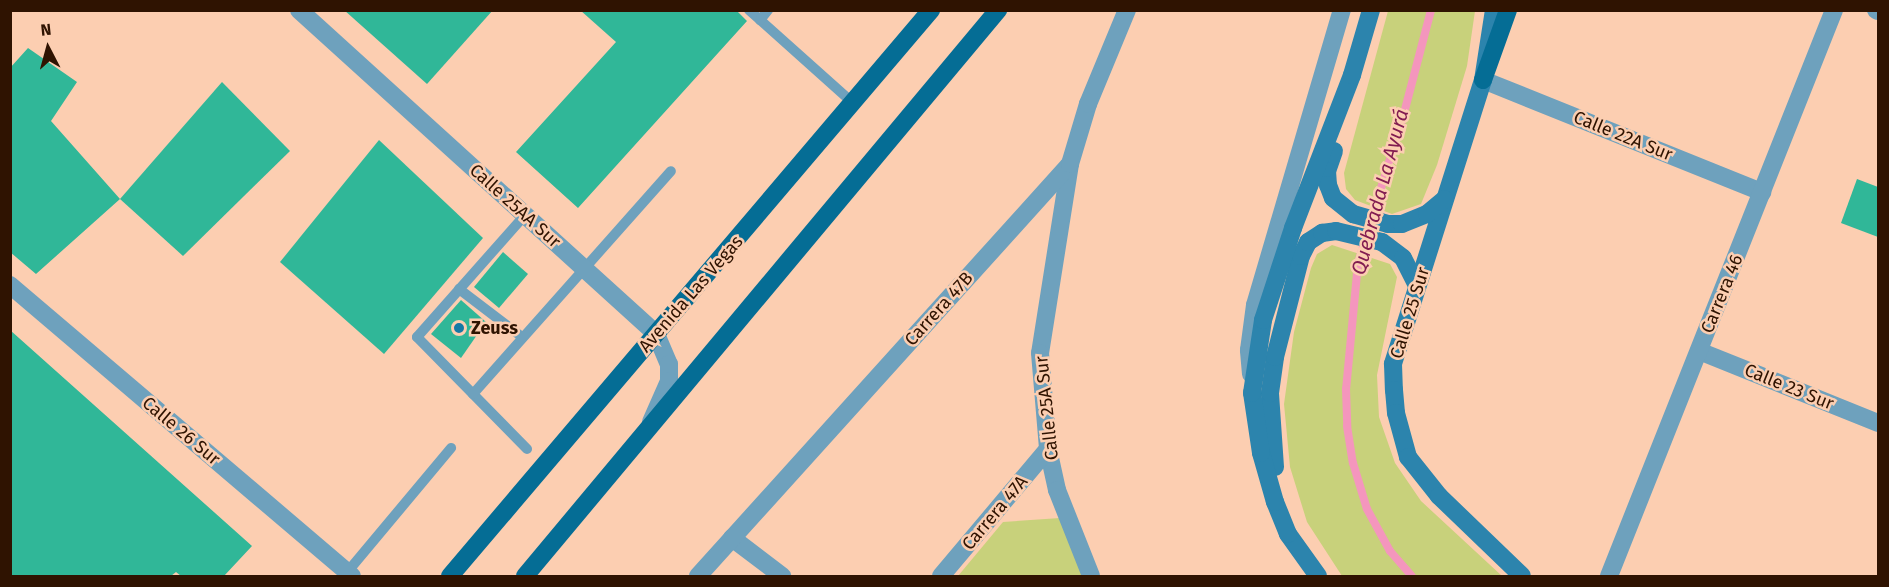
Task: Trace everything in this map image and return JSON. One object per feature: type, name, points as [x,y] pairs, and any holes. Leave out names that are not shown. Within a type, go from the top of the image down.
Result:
[{"type":"main road","points":[[525,576],[998,10]]},
{"type":"main road","points":[[1318,576],[1288,534],[1261,453],[1252,393],[1263,320],[1293,228],[1352,75],[1371,10]]},
{"type":"main road","points":[[1371,10],[1362,73],[1327,171],[1328,185],[1333,198],[1353,214],[1388,224],[1416,220],[1445,199]]},
{"type":"main road","name":"Calle 25 Sur","points":[[1494,10],[1483,80],[1394,364],[1396,413],[1408,457],[1439,496],[1522,576]]},
{"type":"main road","points":[[1483,80],[1508,10]]},
{"type":"main road","name":"Avenida Las Vegas","points":[[450,576],[854,104],[928,12]]},
{"type":"main road","points":[[1288,534],[1272,448],[1270,393],[1275,357],[1304,248],[1313,237],[1336,231],[1382,242],[1403,258],[1417,286]]},
{"type":"street","name":"Calle 25AA Sur","points":[[299,10],[656,334],[669,364],[669,381],[648,429]]},
{"type":"street","name":"Carrera 47B","points":[[698,576],[1070,164],[1088,104],[1127,10]]},
{"type":"street","points":[[1252,393],[1249,350],[1255,306],[1342,10]]},
{"type":"street","name":"Carrera 46","points":[[1609,576],[1834,10]]},
{"type":"street","name":"Calle 22A Sur","points":[[1483,80],[1762,192]]},
{"type":"street","name":"Calle 25A Sur","points":[[1070,164],[1040,353],[1048,449],[1057,490],[1091,576]]},
{"type":"street","name":"Calle 26 Sur","points":[[10,285],[348,575]]},
{"type":"street","name":"Calle 23 Sur","points":[[1699,351],[1878,423]]},
{"type":"street","name":"Carrera 47A","points":[[941,576],[1048,449]]},
{"type":"street","points":[[732,538],[783,576]]},
{"type":"lane","points":[[749,10],[854,104]]},
{"type":"lane","points":[[760,20],[768,10]]},
{"type":"lane","points":[[473,394],[671,171]]},
{"type":"lane","points":[[525,215],[417,337],[527,448]]},
{"type":"lane","points":[[459,288],[522,338]]},
{"type":"lane","points":[[348,575],[451,448]]},
{"type":"green space","points":[[1388,11],[1475,11],[1467,66],[1437,165],[1421,204],[1392,214],[1355,200],[1346,189],[1344,173]]},
{"type":"green space","points":[[1332,245],[1390,264],[1397,277],[1377,375],[1379,417],[1395,463],[1421,501],[1502,576],[1342,576],[1307,522],[1290,467],[1284,404],[1294,332],[1311,268],[1317,254]]},
{"type":"green space","points":[[1060,518],[1085,576],[958,576],[1003,522]]},
{"type":"building","points":[[344,10],[493,10],[427,84]]},
{"type":"building","points":[[580,10],[736,10],[747,21],[578,208],[516,152],[616,42]]},
{"type":"building","points":[[28,48],[77,82],[51,121],[120,199],[36,274],[10,252],[10,68]]},
{"type":"building","points":[[222,82],[290,151],[183,256],[120,199]]},
{"type":"building","points":[[379,140],[483,238],[384,354],[280,262]]},
{"type":"building","points":[[1857,179],[1878,187],[1878,237],[1841,223]]},
{"type":"building","name":"Zeuss","points":[[503,252],[528,274],[499,308],[474,287]]},
{"type":"building","name":"Zeuss","points":[[461,300],[486,322],[461,358],[431,334]]},
{"type":"building","points":[[10,330],[252,546],[224,576],[181,576],[176,572],[171,576],[10,576]]},
{"type":"waterway","name":"Quebrada La Ayurá","points":[[1371,220],[1403,117],[1431,10]]},
{"type":"waterway","name":"Quebrada La Ayurá","points":[[1366,237],[1358,263],[1346,389],[1347,426],[1353,463],[1367,509],[1390,551],[1412,576]]},
{"type":"place","name":"Zeuss","points":[[459,328]]}]
